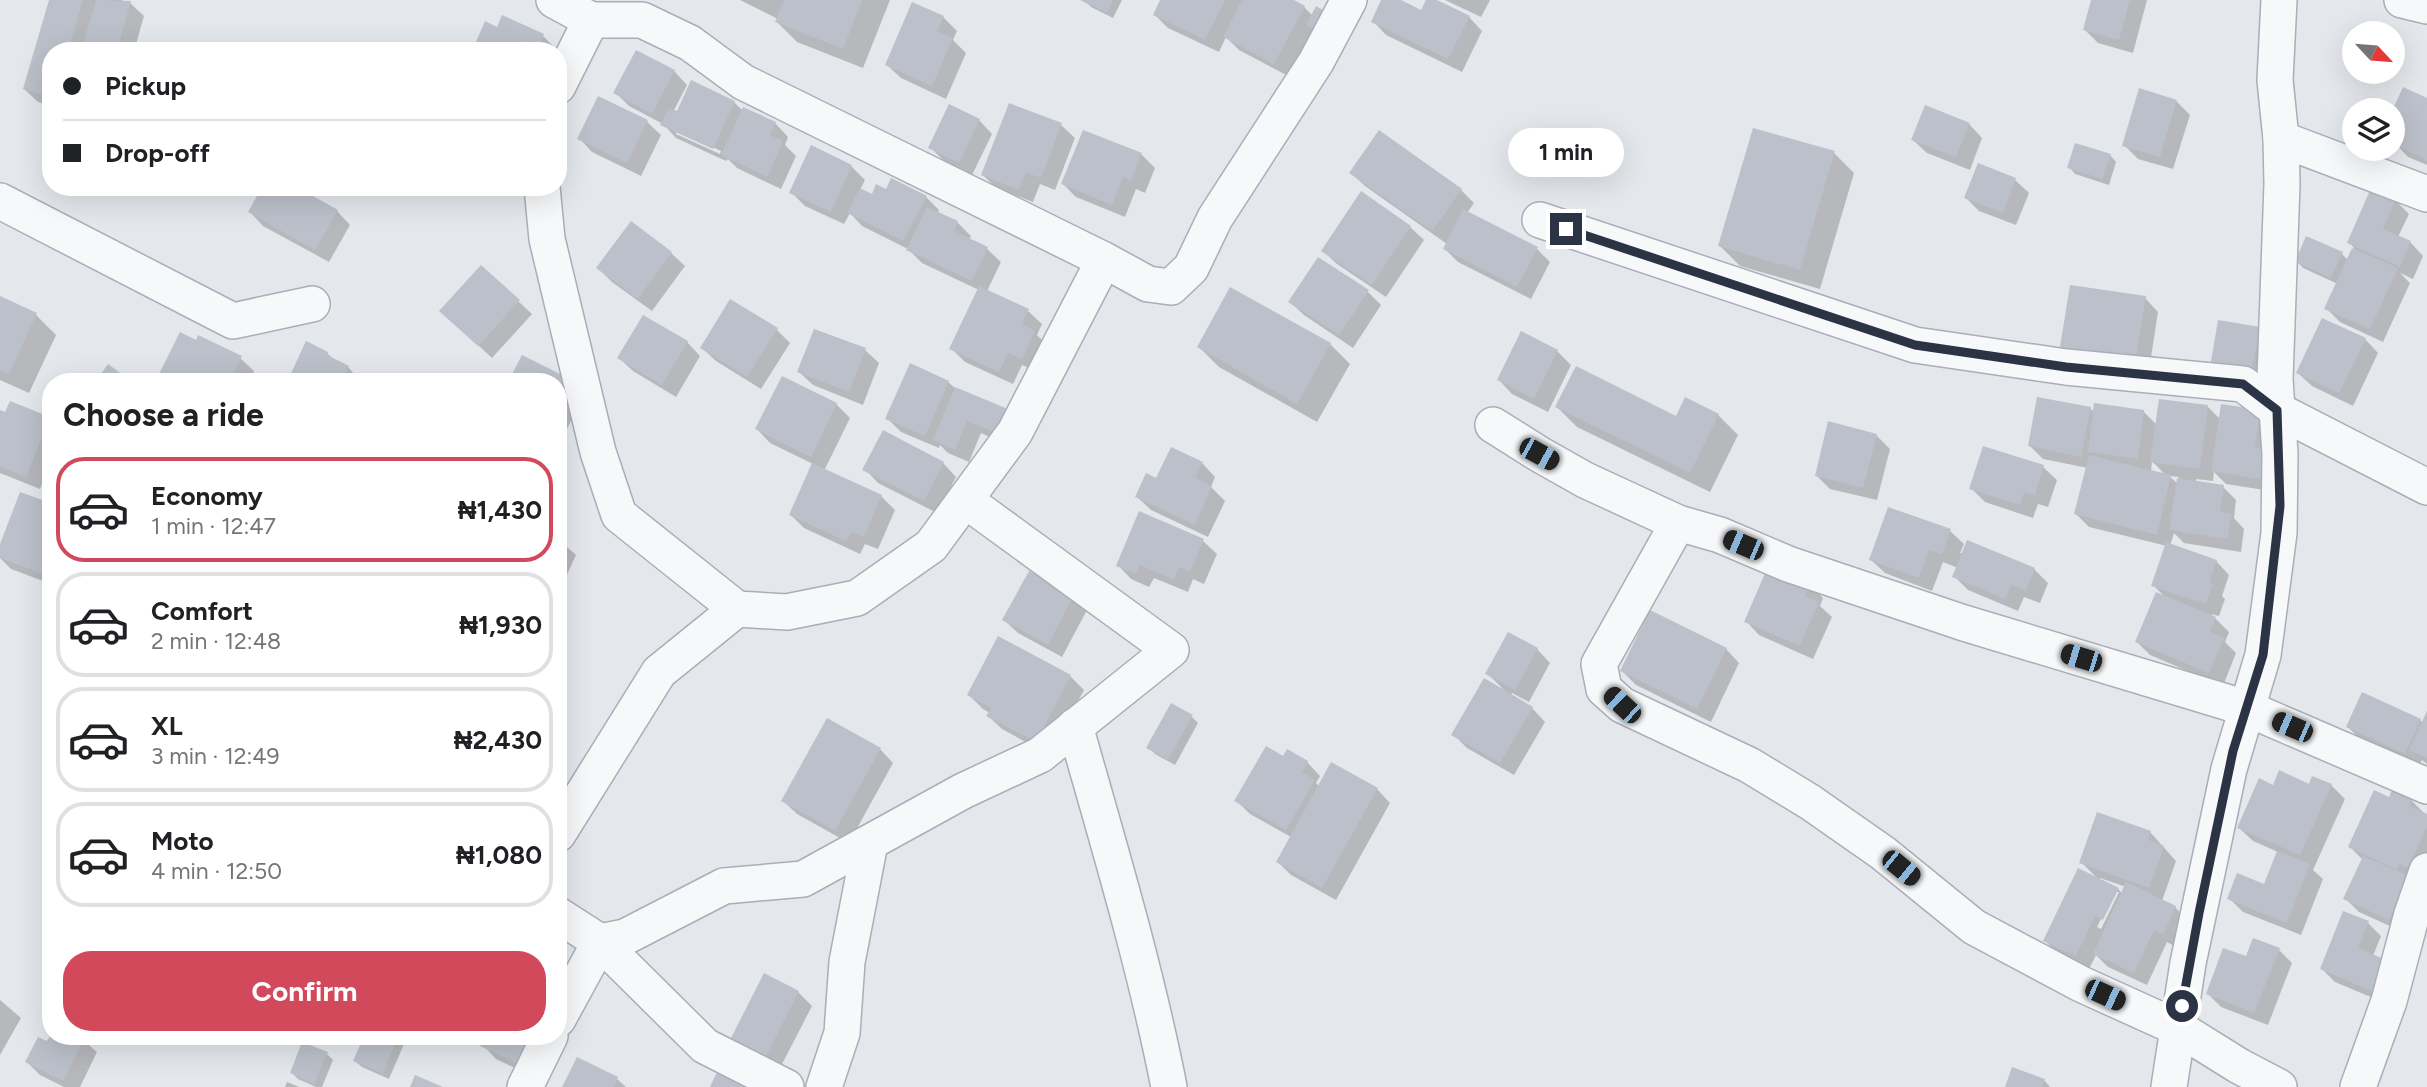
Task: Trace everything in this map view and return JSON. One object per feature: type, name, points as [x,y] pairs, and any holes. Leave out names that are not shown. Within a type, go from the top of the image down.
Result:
[{"type":"street","points":[[554,0],[591,20],[642,20],[690,43],[743,82],[1148,284],[1171,287],[1191,268],[1215,218],[1316,62],[1349,0]]},
{"type":"street","points":[[2169,1087],[2209,863],[2233,751],[2263,655],[2279,533],[2280,454],[2274,379],[2282,184],[2275,80],[2279,0]]},
{"type":"street","points":[[2402,0],[2427,6]]},
{"type":"street","points":[[567,68],[591,20]]},
{"type":"street","points":[[2281,139],[2427,194]]},
{"type":"street","points":[[543,196],[547,239],[598,452],[619,515],[737,609],[787,612],[857,598],[931,546],[1015,432],[1104,260]]},
{"type":"street","points":[[0,201],[233,321],[312,304]]},
{"type":"street","points":[[1540,220],[1915,345],[2066,367],[2243,384],[2277,410],[2427,486]]},
{"type":"street","points":[[1493,425],[1585,480],[1678,523],[1720,536],[1788,564],[1964,623],[2246,708],[2427,786]]},
{"type":"street","points":[[567,1002],[600,942],[625,937],[724,886],[803,879],[963,792],[1040,755],[1171,650],[965,500]]},
{"type":"street","points":[[1678,523],[1599,664],[1604,689],[1622,705],[1749,765],[1810,802],[1883,853],[1974,927],[2081,984],[2178,1028],[2279,1087]]},
{"type":"street","points":[[567,820],[659,672],[737,609]]},
{"type":"street","points":[[1075,726],[1132,924],[1154,1010],[1169,1087]]},
{"type":"street","points":[[824,1087],[842,1033],[847,962],[870,842]]},
{"type":"street","points":[[2358,1087],[2389,1000],[2412,914],[2427,871]]},
{"type":"street","points":[[567,921],[600,942],[705,1046],[786,1087]]},
{"type":"street","points":[[525,1087],[546,1045]]},
{"type":"building","points":[[49,0],[83,0],[71,42],[42,42],[42,94],[23,89]]},
{"type":"building","points":[[96,0],[131,1],[120,42],[84,42]]},
{"type":"building","points":[[784,0],[862,0],[843,49],[775,22]]},
{"type":"building","points":[[1080,0],[1113,0],[1107,13]]},
{"type":"building","points":[[1160,0],[1225,0],[1205,40],[1153,15]]},
{"type":"building","points":[[1242,0],[1294,0],[1305,6],[1274,64],[1223,37]]},
{"type":"building","points":[[1381,0],[1401,0],[1421,10],[1426,0],[1437,0],[1470,16],[1448,59],[1371,22]]},
{"type":"building","points":[[2091,0],[2130,0],[2119,40],[2083,30]]},
{"type":"building","points":[[912,2],[944,16],[937,31],[953,38],[932,86],[885,65]]},
{"type":"building","points":[[1316,6],[1332,15],[1322,34],[1306,25]]},
{"type":"building","points":[[502,15],[544,34],[541,42],[476,42],[485,21],[497,27]]},
{"type":"building","points":[[636,50],[675,70],[652,114],[613,93]]},
{"type":"building","points":[[691,80],[735,101],[713,149],[660,125],[669,108],[677,111]]},
{"type":"building","points":[[2403,87],[2427,98],[2427,160],[2405,150],[2405,98],[2398,98]]},
{"type":"building","points":[[2139,88],[2177,100],[2160,157],[2122,146]]},
{"type":"building","points":[[598,96],[648,120],[627,163],[577,139]]},
{"type":"building","points":[[1009,103],[1062,123],[1041,178],[1026,172],[1019,190],[981,175]]},
{"type":"building","points":[[949,104],[980,119],[959,163],[928,148]]},
{"type":"building","points":[[1925,105],[1970,123],[1956,157],[1911,140]]},
{"type":"building","points":[[743,107],[776,122],[770,135],[783,141],[767,177],[721,155]]},
{"type":"building","points":[[1753,128],[1835,151],[1800,270],[1718,246]]},
{"type":"building","points":[[1083,130],[1142,153],[1131,181],[1123,177],[1112,205],[1061,184]]},
{"type":"building","points":[[1379,130],[1462,189],[1432,231],[1349,173]]},
{"type":"building","points":[[2075,143],[2111,154],[2102,179],[2067,168]]},
{"type":"building","points":[[811,145],[852,165],[831,212],[789,193]]},
{"type":"building","points":[[1978,163],[2016,178],[2003,213],[1964,198]]},
{"type":"building","points":[[891,178],[927,196],[903,241],[847,213],[860,188],[872,194],[876,184],[886,189]]},
{"type":"building","points":[[2371,188],[2396,199],[2383,229],[2411,241],[2400,267],[2347,243]]},
{"type":"building","points":[[1361,191],[1411,226],[1372,285],[1321,251]]},
{"type":"building","points":[[257,196],[313,196],[338,210],[315,250],[248,212]]},
{"type":"building","points":[[927,207],[958,221],[954,231],[988,247],[972,281],[906,250]]},
{"type":"building","points":[[1463,209],[1538,247],[1517,287],[1443,249]]},
{"type":"building","points":[[631,221],[672,252],[638,299],[596,268]]},
{"type":"building","points":[[2306,236],[2343,252],[2331,278],[2295,262]]},
{"type":"building","points":[[2352,248],[2398,268],[2370,329],[2324,309]]},
{"type":"building","points":[[1318,257],[1369,290],[1339,335],[1288,302]]},
{"type":"building","points":[[481,265],[520,300],[478,346],[439,311]]},
{"type":"building","points":[[2070,285],[2146,296],[2136,358],[2060,347]]},
{"type":"building","points":[[979,286],[1029,309],[1022,324],[1035,331],[1022,359],[1008,353],[999,372],[949,349]]},
{"type":"building","points":[[1230,287],[1331,343],[1297,404],[1197,347]]},
{"type":"building","points":[[0,296],[37,313],[9,374],[0,370]]},
{"type":"building","points":[[730,299],[778,328],[747,377],[700,348]]},
{"type":"building","points":[[643,315],[688,341],[662,385],[617,358]]},
{"type":"building","points":[[2322,318],[2366,338],[2339,393],[2296,373]]},
{"type":"building","points":[[2218,320],[2260,327],[2251,375],[2210,367]]},
{"type":"building","points":[[814,329],[866,348],[849,392],[797,372]]},
{"type":"building","points":[[1521,331],[1558,350],[1534,399],[1497,380]]},
{"type":"building","points":[[180,332],[196,340],[198,335],[242,356],[234,373],[160,373]]},
{"type":"building","points":[[306,341],[349,366],[346,373],[291,373]]},
{"type":"building","points":[[522,355],[558,373],[513,373]]},
{"type":"building","points":[[910,363],[949,381],[925,436],[885,419]]},
{"type":"building","points":[[108,364],[120,373],[102,373]]},
{"type":"building","points":[[1576,366],[1676,416],[1685,397],[1719,414],[1690,473],[1555,407]]},
{"type":"building","points":[[782,376],[837,403],[811,457],[755,429]]},
{"type":"building","points":[[955,387],[1015,412],[1004,436],[967,421],[955,450],[933,440]]},
{"type":"building","points":[[2037,397],[2091,407],[2081,457],[2028,446]]},
{"type":"building","points":[[2159,399],[2208,405],[2200,469],[2150,462]]},
{"type":"building","points":[[10,401],[42,414],[42,437],[26,477],[0,466],[0,410],[5,412]]},
{"type":"building","points":[[2094,403],[2144,410],[2138,459],[2088,452]]},
{"type":"building","points":[[2221,404],[2261,410],[2255,447],[2269,449],[2264,480],[2211,471]]},
{"type":"building","points":[[1828,421],[1877,434],[1863,488],[1815,476]]},
{"type":"building","points":[[883,430],[944,462],[924,501],[862,470]]},
{"type":"building","points":[[1983,446],[2044,465],[2035,495],[2024,492],[2020,505],[1969,489]]},
{"type":"building","points":[[1171,447],[1203,462],[1195,478],[1212,486],[1195,525],[1135,497],[1146,473],[1156,478]]},
{"type":"building","points":[[2089,455],[2171,475],[2157,535],[2074,514]]},
{"type":"building","points":[[812,463],[882,495],[864,537],[851,532],[846,541],[789,515]]},
{"type":"building","points":[[2177,478],[2224,485],[2220,512],[2232,514],[2227,539],[2169,530]]},
{"type":"building","points":[[20,492],[42,500],[42,574],[0,558],[0,544]]},
{"type":"building","points":[[1888,507],[1951,529],[1942,554],[1929,550],[1919,578],[1869,560]]},
{"type":"building","points":[[1139,511],[1204,539],[1190,572],[1179,567],[1174,580],[1140,565],[1135,574],[1116,566]]},
{"type":"building","points":[[1967,540],[2035,568],[2026,591],[2011,585],[2005,599],[1952,577]]},
{"type":"building","points":[[2166,542],[2217,560],[2209,583],[2213,584],[2206,604],[2151,586]]},
{"type":"building","points":[[1769,564],[1811,583],[1805,596],[1819,602],[1800,646],[1744,622]]},
{"type":"building","points":[[1029,571],[1074,595],[1048,645],[1002,620]]},
{"type":"building","points":[[2156,592],[2216,617],[2210,632],[2224,638],[2209,673],[2135,642]]},
{"type":"building","points":[[1650,610],[1727,648],[1697,709],[1620,671]]},
{"type":"building","points":[[1508,632],[1538,648],[1515,690],[1485,674]]},
{"type":"building","points":[[998,636],[1071,675],[1036,742],[986,716],[991,708],[967,695]]},
{"type":"building","points":[[1484,678],[1533,707],[1500,763],[1451,735]]},
{"type":"building","points":[[2362,692],[2421,719],[2405,754],[2346,727]]},
{"type":"building","points":[[1171,703],[1193,715],[1168,760],[1146,748]]},
{"type":"building","points":[[2427,711],[2427,758],[2409,750]]},
{"type":"building","points":[[827,718],[881,748],[835,831],[781,801]]},
{"type":"building","points":[[1266,746],[1283,756],[1287,749],[1308,761],[1302,772],[1315,780],[1286,830],[1234,801]]},
{"type":"building","points":[[1331,762],[1378,788],[1322,888],[1276,862]]},
{"type":"building","points":[[2279,770],[2309,784],[2312,776],[2332,784],[2300,855],[2237,828],[2259,778],[2273,785]]},
{"type":"building","points":[[2374,790],[2389,797],[2392,790],[2412,799],[2409,806],[2427,814],[2427,826],[2408,868],[2399,864],[2397,870],[2348,847]]},
{"type":"building","points":[[2097,812],[2151,831],[2148,840],[2164,846],[2149,888],[2079,863]]},
{"type":"building","points":[[2277,851],[2310,864],[2287,923],[2227,899],[2237,873],[2264,884]]},
{"type":"building","points":[[2363,856],[2408,876],[2389,920],[2343,899]]},
{"type":"building","points":[[2078,868],[2119,888],[2103,920],[2095,916],[2076,956],[2043,941]]},
{"type":"building","points":[[2126,882],[2176,906],[2163,935],[2154,930],[2134,973],[2093,954]]},
{"type":"building","points":[[2343,911],[2369,921],[2358,948],[2384,959],[2372,991],[2320,969]]},
{"type":"building","points":[[2253,938],[2280,948],[2254,1013],[2206,994],[2223,948],[2246,956]]},
{"type":"building","points":[[764,973],[799,991],[765,1058],[730,1040]]},
{"type":"building","points":[[38,1037],[42,1039],[42,1045],[81,1045],[63,1081],[25,1062]]},
{"type":"building","points":[[301,1045],[310,1045],[328,1052],[314,1084],[290,1073]]},
{"type":"building","points":[[360,1045],[394,1045],[383,1074],[353,1061]]},
{"type":"building","points":[[480,1045],[530,1045],[520,1065]]},
{"type":"building","points":[[577,1057],[618,1077],[614,1087],[562,1087]]},
{"type":"building","points":[[2012,1067],[2045,1079],[2042,1087],[2005,1087]]},
{"type":"building","points":[[717,1072],[748,1087],[710,1087]]},
{"type":"building","points":[[415,1075],[443,1087],[410,1087]]},
{"type":"route","points":[[1566,229],[1915,345],[2066,367],[2243,384],[2277,410],[2280,454],[2279,533],[2263,655],[2233,751],[2182,1006]]}]
